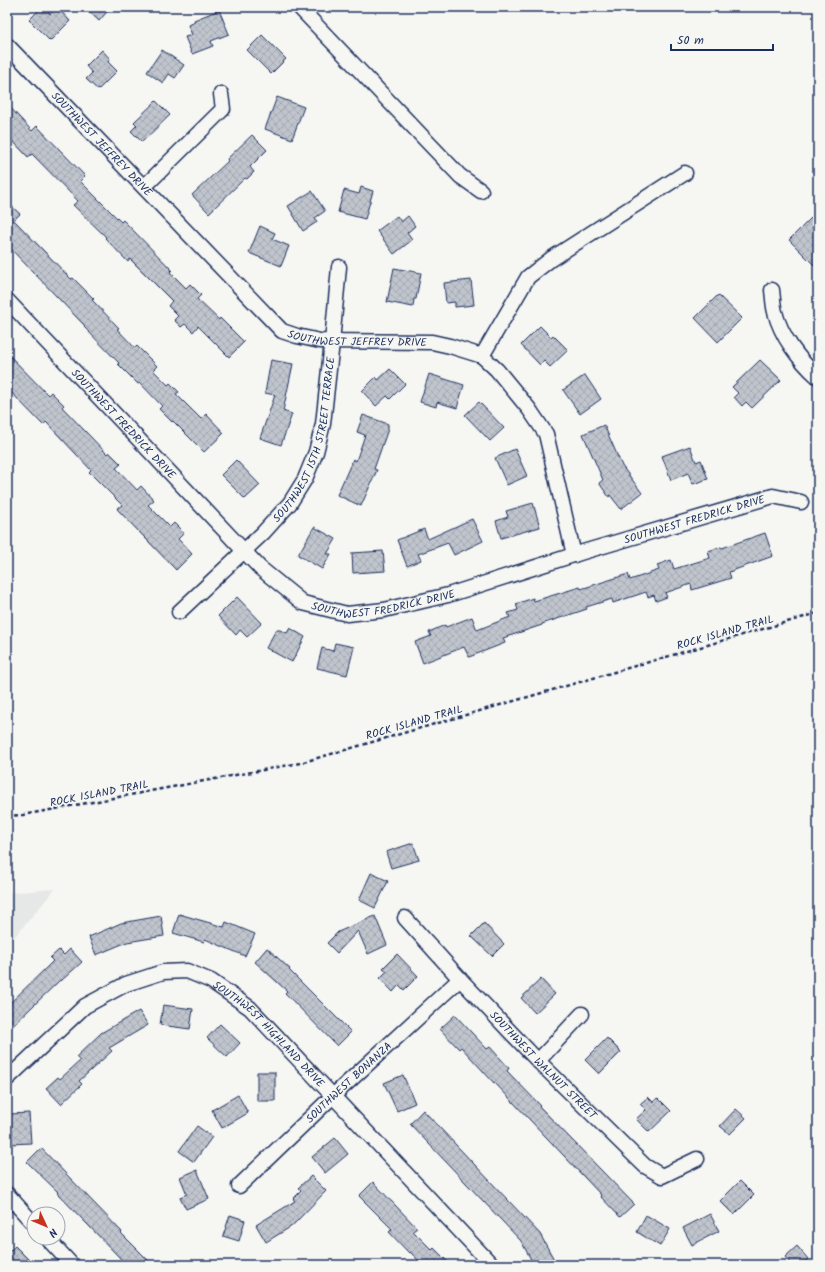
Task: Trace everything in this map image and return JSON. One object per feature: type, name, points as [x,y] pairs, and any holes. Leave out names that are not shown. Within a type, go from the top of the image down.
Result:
[{"type":"street","points":[[299,7],[460,176],[481,191]]},
{"type":"street","name":"SOUTHWEST JEFFREY DRIVE","points":[[7,45],[282,331],[297,336],[332,342],[432,342],[482,356],[498,370],[529,409],[546,434],[574,555]]},
{"type":"street","points":[[144,187],[223,109],[221,94]]},
{"type":"street","points":[[482,356],[528,277],[552,259],[685,173]]},
{"type":"street","name":"SOUTHWEST 15TH STREET TERRACE","points":[[179,612],[263,533],[290,503],[305,479],[316,452],[323,424],[339,266]]},
{"type":"street","points":[[772,290],[775,312],[783,331],[796,353],[818,377]]},
{"type":"street","name":"SOUTHWEST FREDRICK DRIVE","points":[[7,300],[260,568],[304,603],[347,614],[384,610],[448,595],[574,555],[773,496],[801,502]]},
{"type":"street","name":"SOUTHWEST WALNUT STREET","points":[[405,918],[460,979],[538,1061],[645,1166],[662,1176],[697,1159]]},
{"type":"street","name":"SOUTHWEST HIGHLAND DRIVE","points":[[7,1079],[85,1006],[126,984],[163,972],[187,971],[211,981],[250,1008],[492,1265]]},
{"type":"street","name":"SOUTHWEST BONANZA","points":[[239,1186],[333,1096],[460,979]]},
{"type":"street","points":[[538,1061],[582,1014]]},
{"type":"street","points":[[7,1194],[26,1215]]},
{"type":"street","points":[[54,1246],[72,1265]]},
{"type":"path","name":"ROCK ISLAND TRAIL","points":[[7,816],[23,815],[300,763],[818,613]]},
{"type":"shaded area","points":[[55,889],[7,946],[7,893]]},
{"type":"building","points":[[42,7],[44,7],[50,14],[57,7],[70,21],[50,41],[29,20]]},
{"type":"building","points":[[84,7],[111,7],[99,21]]},
{"type":"building","points":[[219,10],[229,34],[211,41],[213,46],[192,54],[185,37],[192,35],[188,25],[195,22],[194,20]]},
{"type":"building","points":[[262,35],[286,59],[271,74],[247,50]]},
{"type":"building","points":[[102,50],[110,59],[108,62],[117,71],[98,90],[86,79],[92,73],[86,66]]},
{"type":"building","points":[[162,50],[184,65],[175,78],[169,74],[163,83],[147,72]]},
{"type":"building","points":[[277,97],[304,107],[292,139],[265,129]]},
{"type":"building","points":[[156,101],[170,115],[142,142],[131,131],[137,125],[134,122]]},
{"type":"building","points":[[7,104],[32,131],[37,126],[85,176],[80,181],[121,222],[123,220],[172,270],[170,272],[186,288],[190,284],[201,295],[197,299],[219,320],[220,318],[244,342],[229,357],[198,326],[193,332],[185,324],[181,327],[174,320],[178,316],[168,306],[172,301],[130,259],[128,262],[105,238],[106,237],[73,205],[78,201],[32,154],[28,157],[7,135]]},
{"type":"building","points":[[252,135],[267,150],[250,167],[254,172],[247,179],[245,178],[209,213],[192,195],[228,161],[227,159]]},
{"type":"building","points":[[361,187],[373,191],[365,219],[338,212],[344,190],[359,194]]},
{"type":"building","points":[[312,191],[325,211],[315,218],[317,222],[303,231],[288,206]]},
{"type":"building","points":[[7,202],[20,214],[14,220],[71,279],[73,278],[94,299],[92,300],[119,328],[117,329],[135,348],[137,346],[157,366],[153,370],[168,385],[170,383],[179,392],[176,394],[201,419],[206,414],[224,433],[204,452],[159,409],[162,406],[140,383],[138,384],[118,364],[119,363],[84,327],[85,326],[7,245]]},
{"type":"building","points":[[818,211],[818,269],[789,240]]},
{"type":"building","points":[[397,216],[401,222],[408,216],[415,226],[407,233],[412,240],[394,254],[377,231]]},
{"type":"building","points":[[260,226],[275,233],[272,239],[289,246],[281,266],[249,253]]},
{"type":"building","points":[[394,268],[421,273],[413,307],[387,302]]},
{"type":"building","points":[[471,280],[474,305],[455,307],[455,302],[446,303],[444,283]]},
{"type":"building","points":[[718,295],[742,318],[718,342],[695,318]]},
{"type":"building","points":[[540,326],[551,337],[553,335],[568,350],[550,367],[544,361],[540,365],[521,345]]},
{"type":"building","points":[[7,353],[48,395],[51,392],[64,405],[62,407],[107,454],[109,452],[121,464],[116,468],[137,490],[141,486],[154,500],[148,505],[170,527],[174,523],[184,533],[178,539],[192,554],[176,570],[117,509],[122,505],[89,472],[91,470],[46,422],[43,425],[7,388]]},
{"type":"building","points":[[271,360],[293,364],[283,411],[292,414],[281,445],[260,438],[275,395],[265,393]]},
{"type":"building","points":[[760,360],[781,380],[752,408],[746,402],[742,406],[734,397],[738,393],[732,387]]},
{"type":"building","points":[[390,369],[405,384],[390,399],[387,396],[376,406],[362,391],[376,377],[378,380]]},
{"type":"building","points":[[429,374],[464,385],[457,408],[437,402],[436,407],[420,402]]},
{"type":"building","points":[[585,375],[601,399],[580,414],[563,390]]},
{"type":"building","points":[[479,402],[504,428],[490,441],[465,415]]},
{"type":"building","points":[[363,415],[388,424],[388,429],[374,469],[377,470],[361,506],[337,495],[353,459],[356,461],[365,435],[357,432]]},
{"type":"building","points":[[604,425],[622,466],[642,493],[621,509],[610,495],[609,497],[599,483],[603,480],[583,434]]},
{"type":"building","points":[[690,446],[696,462],[701,460],[708,479],[693,484],[688,473],[671,480],[662,456]]},
{"type":"building","points":[[515,449],[527,476],[507,485],[495,458]]},
{"type":"building","points":[[236,460],[260,485],[245,499],[221,475]]},
{"type":"building","points":[[533,503],[540,527],[501,538],[496,521],[508,517],[506,511]]},
{"type":"building","points":[[472,519],[483,541],[454,555],[448,543],[418,554],[421,560],[407,566],[397,540],[424,529],[428,539]]},
{"type":"building","points":[[314,527],[336,539],[327,554],[331,554],[322,569],[298,555]]},
{"type":"building","points":[[765,533],[773,556],[729,572],[731,578],[692,590],[691,584],[665,593],[667,597],[656,601],[654,595],[648,597],[646,592],[613,603],[612,599],[586,607],[587,609],[503,638],[505,643],[469,657],[464,647],[423,663],[415,642],[431,636],[429,632],[445,625],[446,627],[472,617],[477,630],[510,617],[508,613],[518,610],[516,604],[533,598],[534,601],[580,587],[581,589],[628,574],[630,580],[659,570],[657,565],[671,560],[674,569],[710,558],[708,551],[722,548]]},
{"type":"building","points":[[383,551],[385,571],[353,573],[352,553]]},
{"type":"building","points":[[237,597],[262,623],[247,637],[240,630],[236,635],[218,616]]},
{"type":"building","points":[[290,628],[305,637],[292,662],[266,648],[276,630],[287,633]]},
{"type":"building","points":[[335,643],[354,647],[347,675],[317,668],[322,648],[333,651]]},
{"type":"building","points":[[413,843],[419,860],[391,868],[386,852]]},
{"type":"building","points":[[371,873],[388,881],[375,908],[359,900]]},
{"type":"building","points":[[179,914],[224,927],[226,922],[255,934],[245,956],[205,939],[204,942],[173,933]]},
{"type":"building","points":[[161,916],[164,936],[127,942],[96,955],[89,937],[121,923]]},
{"type":"building","points":[[375,916],[387,945],[368,954],[358,931],[337,953],[327,943],[338,932]]},
{"type":"building","points":[[484,923],[504,944],[492,956],[471,936]]},
{"type":"building","points":[[267,948],[290,969],[289,970],[351,1032],[337,1046],[285,993],[287,991],[255,962]]},
{"type":"building","points":[[70,949],[82,962],[61,981],[60,980],[7,1031],[7,1006],[53,961],[50,958],[59,950],[64,955]]},
{"type":"building","points":[[397,954],[418,976],[404,990],[399,985],[393,992],[380,978],[387,971],[383,968]]},
{"type":"building","points":[[541,979],[555,994],[535,1013],[521,998]]},
{"type":"building","points":[[163,1005],[193,1009],[190,1029],[160,1025]]},
{"type":"building","points":[[139,1011],[148,1025],[109,1048],[112,1051],[79,1081],[82,1084],[61,1104],[46,1088],[58,1077],[60,1079],[80,1061],[76,1057],[101,1033]]},
{"type":"building","points":[[455,1015],[487,1049],[490,1047],[509,1068],[507,1071],[540,1105],[539,1106],[634,1204],[620,1217],[461,1047],[459,1049],[440,1029]]},
{"type":"building","points":[[220,1024],[240,1043],[227,1057],[207,1038]]},
{"type":"building","points":[[607,1038],[621,1052],[599,1074],[585,1060]]},
{"type":"building","points":[[257,1072],[275,1072],[275,1101],[257,1101]]},
{"type":"building","points":[[403,1075],[415,1103],[397,1111],[384,1083]]},
{"type":"building","points":[[238,1095],[248,1113],[222,1128],[212,1110]]},
{"type":"building","points":[[648,1097],[653,1102],[658,1098],[671,1111],[649,1132],[636,1119],[646,1110],[640,1104]]},
{"type":"building","points":[[736,1109],[746,1118],[730,1134],[720,1126]]},
{"type":"building","points":[[423,1110],[540,1234],[557,1265],[534,1265],[521,1241],[410,1124]]},
{"type":"building","points":[[29,1113],[31,1143],[11,1144],[10,1114]]},
{"type":"building","points":[[197,1126],[212,1137],[194,1162],[179,1151]]},
{"type":"building","points":[[335,1138],[348,1154],[325,1173],[312,1157]]},
{"type":"building","points":[[41,1148],[153,1265],[126,1265],[57,1193],[58,1192],[27,1162]]},
{"type":"building","points":[[197,1170],[209,1199],[186,1209],[180,1197],[187,1194],[180,1177]]},
{"type":"building","points":[[311,1176],[326,1191],[292,1226],[266,1242],[256,1225],[295,1201],[293,1199],[301,1191],[298,1188]]},
{"type":"building","points":[[740,1181],[754,1195],[734,1215],[720,1201]]},
{"type":"building","points":[[373,1182],[417,1228],[413,1231],[432,1250],[434,1248],[451,1265],[423,1265],[389,1232],[392,1229],[359,1196]]},
{"type":"building","points":[[710,1214],[719,1231],[692,1245],[683,1228]]},
{"type":"building","points":[[230,1215],[245,1220],[239,1241],[223,1236]]},
{"type":"building","points":[[646,1215],[670,1229],[660,1246],[637,1232]]},
{"type":"building","points":[[15,1246],[34,1265],[7,1265],[7,1254]]},
{"type":"building","points":[[797,1246],[808,1259],[802,1265],[792,1265],[785,1257]]}]
